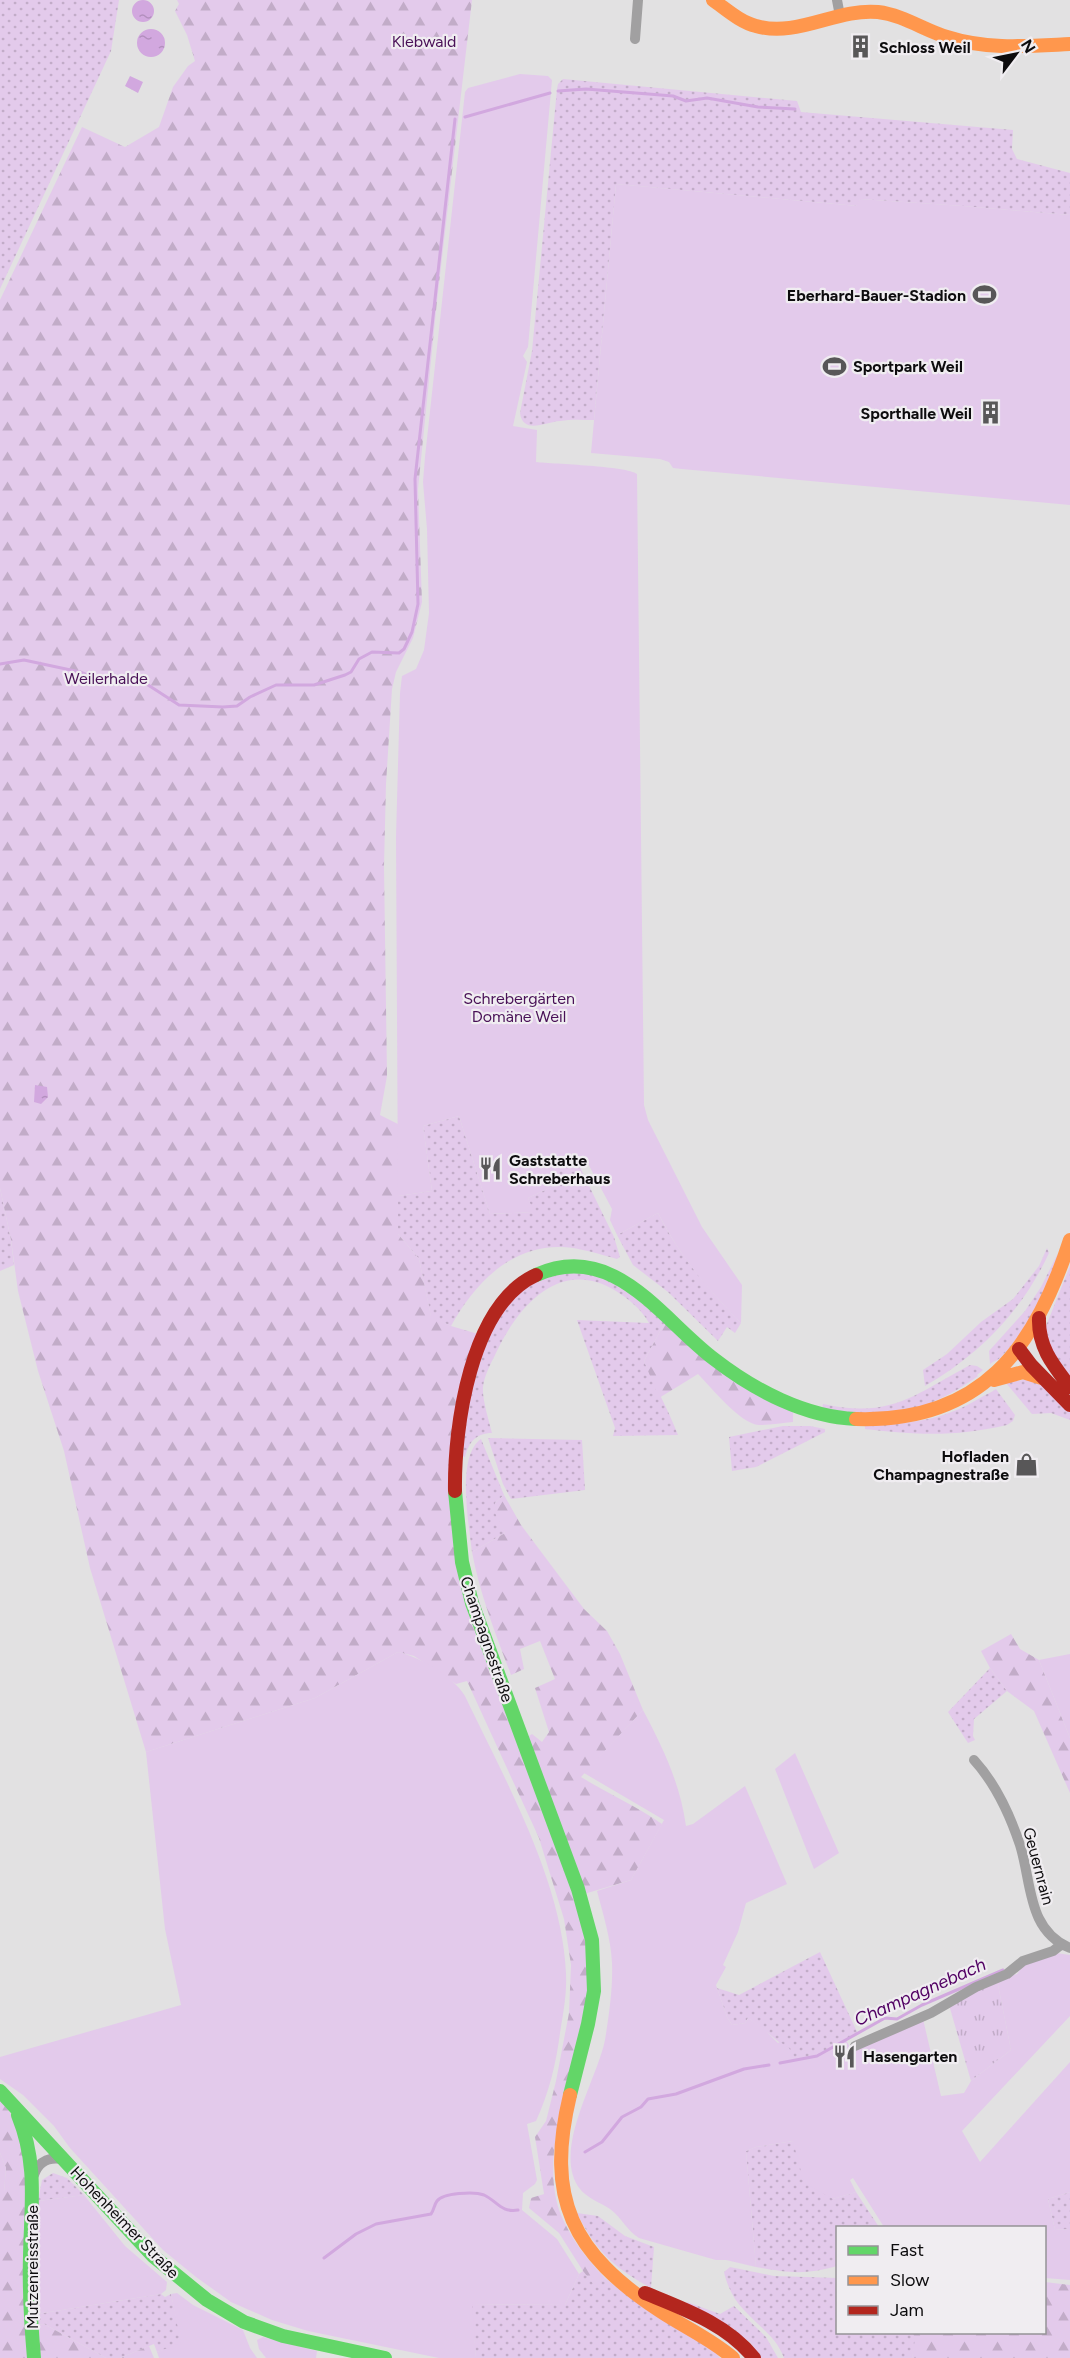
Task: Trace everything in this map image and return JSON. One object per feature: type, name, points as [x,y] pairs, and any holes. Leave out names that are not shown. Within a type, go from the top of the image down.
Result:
[{"type":"main road","points":[[713,0],[748,22],[766,28],[788,27],[867,11],[884,13],[950,39],[977,44],[1070,44]]},
{"type":"main road","name":"Champagnestraße","points":[[733,2358],[717,2345],[658,2310],[598,2261],[574,2226],[561,2189],[558,2160],[560,2141],[591,2016],[594,1960],[580,1898],[482,1631],[462,1565],[455,1485],[458,1437],[472,1368],[486,1328],[504,1300],[522,1282],[552,1269],[584,1266],[607,1272],[630,1285],[700,1348],[731,1372],[766,1394],[804,1410],[856,1420],[907,1417],[940,1408],[1010,1370],[1056,1282],[1070,1240]]},
{"type":"main road","points":[[1039,1318],[1039,1341],[1052,1365],[1070,1387]]},
{"type":"main road","points":[[1019,1349],[1052,1365]]},
{"type":"main road","points":[[1019,1349],[1042,1378],[1070,1405]]},
{"type":"main road","points":[[1010,1370],[1027,1372],[1042,1378]]},
{"type":"main road","name":"Hohenheimer Straße","points":[[0,2091],[153,2256],[222,2310],[253,2325],[281,2334],[385,2358]]},
{"type":"main road","name":"Mutzenreisstraße","points":[[12,2103],[26,2132],[34,2175],[30,2254],[34,2358]]},
{"type":"main road","name":"Champagnestraße","points":[[630,2287],[729,2333],[745,2346],[754,2358]]},
{"type":"street","points":[[635,39],[639,0]]},
{"type":"street","points":[[837,0],[840,16]]},
{"type":"street","name":"Geuernrain","points":[[974,1760],[992,1783],[1013,1825],[1025,1862],[1037,1917],[1046,1932],[1066,1946]]},
{"type":"street","name":"Geuernrain","points":[[855,2046],[931,2013],[976,1987],[1007,1974],[1023,1961],[1066,1946]]},
{"type":"street","points":[[34,2175],[37,2166],[43,2161],[66,2160]]},
{"type":"green space","points":[[0,0],[119,0],[111,51],[0,289]]},
{"type":"green space","points":[[177,0],[472,0],[418,489],[422,602],[413,638],[396,672],[392,689],[384,866],[387,1076],[380,1115],[398,1124],[398,1234],[419,1259],[431,1316],[451,1326],[478,1334],[451,1514],[578,1906],[583,1928],[589,1973],[587,2002],[562,2105],[554,2150],[553,2173],[555,2194],[565,2224],[580,2248],[605,2278],[596,2287],[559,2233],[529,2208],[531,2198],[544,2194],[535,2137],[546,2121],[556,2081],[569,2013],[571,1965],[564,1919],[539,1838],[467,1681],[456,1684],[414,1656],[398,1652],[315,1698],[146,1752],[90,1568],[64,1451],[38,1371],[18,1291],[11,1240],[0,1188],[0,300],[82,127],[125,147],[159,127],[173,87],[188,66],[195,61],[187,35],[175,11],[179,4]]},
{"type":"green space","name":"Schrebergärten Domäne Weil","points":[[520,74],[548,76],[552,80],[528,347],[523,356],[527,362],[513,426],[537,430],[536,462],[605,467],[637,474],[644,1105],[648,1120],[702,1227],[742,1285],[741,1323],[695,1271],[658,1213],[617,1235],[610,1220],[612,1209],[585,1158],[555,1171],[560,1183],[528,1198],[534,1212],[490,1214],[459,1116],[423,1126],[432,1191],[398,1196],[396,837],[400,693],[402,676],[416,669],[424,650],[429,613],[427,529],[423,482],[425,457],[465,92],[468,88]]},
{"type":"green space","points":[[563,79],[797,101],[801,112],[1013,130],[1012,149],[1017,159],[1070,173],[1070,215],[860,199],[858,206],[616,184],[594,420],[568,420],[536,426],[526,424],[520,413],[532,351],[557,89]]},
{"type":"green space","name":"Sportpark Weil","points":[[616,184],[857,206],[860,199],[1070,215],[1070,505],[682,469],[673,468],[669,462],[660,459],[591,453]]},
{"type":"green space","points":[[459,1116],[490,1214],[533,1212],[528,1198],[560,1183],[554,1171],[577,1161],[614,1237],[620,1257],[617,1259],[562,1247],[544,1248],[526,1253],[496,1270],[483,1282],[460,1310],[451,1326],[431,1317],[419,1259],[398,1234],[398,1196],[432,1191],[423,1126]]},
{"type":"green space","points":[[0,1188],[14,1265],[0,1271]]},
{"type":"green space","points":[[658,1213],[675,1243],[695,1271],[741,1323],[735,1333],[727,1327],[718,1341],[668,1292],[633,1265],[617,1235]]},
{"type":"green space","points":[[1047,1248],[1049,1253],[1026,1294],[998,1329],[964,1360],[925,1386],[923,1370],[947,1354],[981,1322],[1013,1299],[1039,1266]]},
{"type":"green space","points":[[1058,1253],[1044,1294],[1028,1322],[1001,1357],[990,1364],[989,1351],[1025,1311],[1041,1287]]},
{"type":"green space","points":[[1070,1266],[1070,1378],[1049,1354],[1044,1331]]},
{"type":"green space","points":[[585,1272],[615,1282],[665,1322],[644,1361],[678,1435],[613,1436],[615,1428],[577,1320],[649,1323],[635,1305],[616,1291],[596,1282],[577,1279],[560,1283],[544,1291],[517,1318],[488,1370],[483,1387],[492,1433],[477,1437],[471,1443],[465,1457],[461,1456],[467,1414],[478,1366],[497,1321],[509,1303],[523,1289],[537,1281],[560,1274]]},
{"type":"green space","points":[[665,1322],[793,1411],[793,1422],[763,1425],[751,1423],[735,1412],[698,1374],[659,1398],[644,1361]]},
{"type":"green space","points":[[970,1365],[983,1370],[978,1376],[955,1391],[916,1408],[888,1414],[822,1409],[823,1404],[847,1408],[885,1406],[917,1394]]},
{"type":"green space","points":[[1033,1378],[1070,1410],[1070,1420],[1051,1413],[1032,1414],[1006,1383]]},
{"type":"green space","points":[[996,1389],[1015,1415],[1013,1421],[1007,1425],[970,1432],[936,1434],[865,1429],[865,1425],[896,1424],[939,1416],[966,1406]]},
{"type":"green space","points":[[783,1426],[810,1426],[825,1429],[825,1432],[756,1467],[732,1471],[729,1437]]},
{"type":"green space","points":[[488,1438],[582,1440],[585,1490],[511,1499],[503,1484]]},
{"type":"green space","points":[[481,1439],[504,1495],[495,1503],[505,1533],[472,1552],[466,1475],[473,1448]]},
{"type":"green space","points":[[504,1495],[521,1525],[584,1609],[607,1631],[620,1654],[643,1710],[581,1777],[662,1824],[631,1880],[584,1894],[526,1738],[532,1734],[542,1742],[549,1732],[535,1688],[555,1679],[540,1641],[520,1649],[524,1669],[511,1675],[475,1568],[472,1552],[505,1533],[494,1511],[495,1503]]},
{"type":"green space","points":[[1011,1634],[1020,1649],[1039,1660],[1070,1738],[1070,1793],[1034,1711],[1007,1691],[981,1651]]},
{"type":"green space","points":[[398,1652],[435,1668],[453,1681],[465,1696],[529,1831],[543,1867],[562,1939],[566,1974],[556,2056],[548,2089],[536,2121],[527,2124],[537,2180],[523,2193],[522,2210],[557,2239],[579,2274],[565,2305],[472,2304],[476,2358],[439,2358],[308,2331],[272,2320],[231,2302],[163,2250],[70,2148],[54,2126],[23,2095],[0,2079],[0,2057],[181,2005],[165,1929],[146,1752],[315,1698]]},
{"type":"green space","points":[[1070,1654],[1070,1738],[1039,1660]]},
{"type":"green space","points":[[990,1668],[1007,1691],[974,1719],[973,1736],[975,1740],[968,1743],[948,1712]]},
{"type":"green space","points":[[643,1710],[670,1766],[680,1795],[686,1826],[693,1824],[745,1786],[787,1884],[746,1903],[738,1932],[723,1965],[726,1967],[716,1985],[732,2025],[745,2023],[748,2018],[778,2043],[789,2048],[796,2060],[817,2056],[846,2040],[852,2051],[923,2019],[941,2096],[964,2093],[971,2081],[1011,2050],[997,1980],[1017,1974],[1024,1965],[1056,1953],[1070,1955],[1070,2016],[962,2131],[980,2162],[1070,2062],[1070,2192],[1048,2199],[1055,2230],[1070,2229],[1070,2280],[1046,2278],[1046,2226],[883,2226],[853,2178],[850,2180],[856,2192],[833,2199],[804,2183],[793,2141],[756,2147],[746,2151],[756,2267],[716,2260],[639,2238],[610,2209],[590,2198],[580,2189],[572,2174],[573,2136],[605,2040],[612,1982],[610,1945],[597,1891],[631,1880],[664,1820],[584,1773]]},
{"type":"green space","points":[[795,1753],[839,1853],[814,1869],[775,1769]]},
{"type":"green space","points":[[820,1952],[858,2034],[817,2056],[796,2060],[781,2044],[748,2018],[745,2023],[732,2025],[717,1988],[739,1995]]},
{"type":"green space","points":[[997,1980],[1011,2050],[971,2081],[949,2005]]},
{"type":"green space","points":[[0,2099],[17,2122],[25,2143],[30,2358],[0,2358],[0,2193],[4,2192],[6,2168],[0,2153]]},
{"type":"green space","points":[[793,2141],[833,2199],[856,2192],[878,2226],[836,2226],[836,2266],[797,2272],[756,2267],[746,2151],[756,2147]]},
{"type":"green space","points":[[0,2153],[6,2168],[4,2193],[0,2193]]},
{"type":"green space","points":[[53,2173],[67,2178],[84,2195],[38,2201],[42,2180]]},
{"type":"green space","points":[[1070,2192],[1070,2229],[1055,2230],[1048,2199]]},
{"type":"green space","points":[[84,2195],[125,2246],[167,2282],[166,2290],[161,2294],[37,2314],[38,2201]]},
{"type":"green space","points":[[577,2213],[598,2216],[625,2236],[654,2247],[651,2288],[626,2273],[607,2257],[591,2238]]},
{"type":"green space","points":[[730,2267],[774,2276],[836,2278],[836,2334],[914,2334],[916,2339],[912,2358],[784,2358],[772,2338],[734,2297],[724,2272]]},
{"type":"green space","points":[[583,2271],[596,2286],[605,2278],[634,2301],[714,2351],[720,2358],[476,2358],[471,2304],[565,2305],[579,2274]]},
{"type":"green space","points":[[1046,2282],[1070,2285],[1070,2358],[912,2358],[915,2339],[913,2334],[1046,2334]]},
{"type":"green space","points":[[177,2293],[193,2305],[243,2330],[257,2358],[159,2358],[157,2352],[181,2343],[171,2294]]},
{"type":"green space","points":[[161,2294],[165,2297],[171,2294],[182,2344],[157,2352],[154,2344],[120,2358],[106,2358],[44,2324],[38,2325],[37,2314]]},
{"type":"green space","points":[[687,2302],[720,2314],[734,2306],[766,2337],[778,2358],[761,2358],[750,2342],[686,2305]]},
{"type":"green space","points":[[44,2324],[106,2358],[40,2358],[38,2325]]},
{"type":"green space","points":[[263,2337],[317,2351],[316,2358],[266,2358],[259,2349],[257,2340]]},
{"type":"green space","points":[[149,2346],[154,2358],[120,2358]]},
{"type":"water","points":[[143,0],[151,3],[154,11],[151,19],[143,22],[135,19],[132,11],[135,3]]},
{"type":"water","points":[[151,29],[161,33],[165,43],[161,53],[151,57],[141,53],[137,43],[141,33]]},
{"type":"water","points":[[130,76],[143,82],[138,93],[125,86]]},
{"type":"water","points":[[35,1085],[47,1087],[48,1097],[41,1104],[34,1102]]},
{"type":"waterway","points":[[558,91],[586,89],[673,96],[686,101],[707,98],[758,107],[795,109]]},
{"type":"waterway","points":[[465,117],[550,93]]},
{"type":"waterway","points":[[0,664],[24,660],[80,672],[97,679],[145,683],[179,705],[223,707],[237,706],[276,685],[314,685],[345,675],[351,672],[359,659],[372,652],[399,653],[404,649],[412,632],[418,604],[415,479],[455,119]]},
{"type":"waterway","name":"Champagnebach","points":[[780,2063],[817,2056],[885,2018],[897,2019],[922,2005],[1003,1970]]},
{"type":"waterway","name":"Champagnebach","points":[[585,2152],[602,2142],[622,2117],[641,2107],[648,2099],[676,2094],[744,2069],[769,2065]]},
{"type":"waterway","name":"Champagnebach","points":[[324,2258],[356,2234],[376,2224],[431,2214],[437,2201],[445,2196],[479,2194],[488,2197],[507,2210],[518,2210]]},
{"type":"traffic: fast","points":[[536,1275],[564,1267],[589,1268],[613,1276],[634,1289],[714,1359],[746,1381],[799,1407],[818,1413],[856,1419]]},
{"type":"traffic: fast","points":[[455,1491],[462,1562],[472,1603],[578,1889],[592,1940],[594,1991],[570,2095]]},
{"type":"traffic: fast","points":[[0,2091],[153,2256],[207,2300],[244,2322],[283,2336],[385,2358]]},
{"type":"traffic: fast","points":[[18,2115],[31,2168],[30,2282],[34,2358]]},
{"type":"traffic: slow","points":[[713,0],[744,22],[771,29],[802,26],[847,14],[878,12],[896,16],[947,37],[977,44],[1008,46],[1070,44]]},
{"type":"traffic: slow","points":[[856,1419],[900,1417],[937,1408],[969,1393],[997,1372],[1020,1346],[1039,1315],[1056,1279],[1070,1240]]},
{"type":"traffic: slow","points":[[994,1380],[1023,1372],[1042,1378]]},
{"type":"traffic: slow","points":[[570,2095],[563,2132],[561,2164],[564,2194],[573,2220],[586,2245],[605,2267],[630,2289],[733,2358]]},
{"type":"traffic: jam","points":[[455,1491],[455,1465],[463,1403],[470,1371],[481,1340],[495,1313],[514,1290],[536,1275]]},
{"type":"traffic: jam","points":[[1039,1318],[1044,1347],[1052,1363],[1070,1387]]},
{"type":"traffic: jam","points":[[1019,1349],[1031,1365],[1070,1405]]},
{"type":"traffic: jam","points":[[645,2293],[718,2327],[743,2346],[754,2358]]},
{"type":"place","name":"Schloss Weil","points":[[861,47]]},
{"type":"place","name":"Eberhard-Bauer-Stadion","points":[[984,295]]},
{"type":"place","name":"Sportpark Weil","points":[[835,366]]},
{"type":"place","name":"Sporthalle Weil","points":[[990,413]]},
{"type":"place","name":"Gaststatte Schreberhaus","points":[[491,1169]]},
{"type":"place","name":"Hofladen Champagnestraße","points":[[1027,1465]]},
{"type":"place","name":"Hasengarten","points":[[845,2056]]},
{"type":"park label","name":"Klebwald","points":[[424,41]]},
{"type":"park label","name":"Weilerhalde","points":[[106,678]]}]
